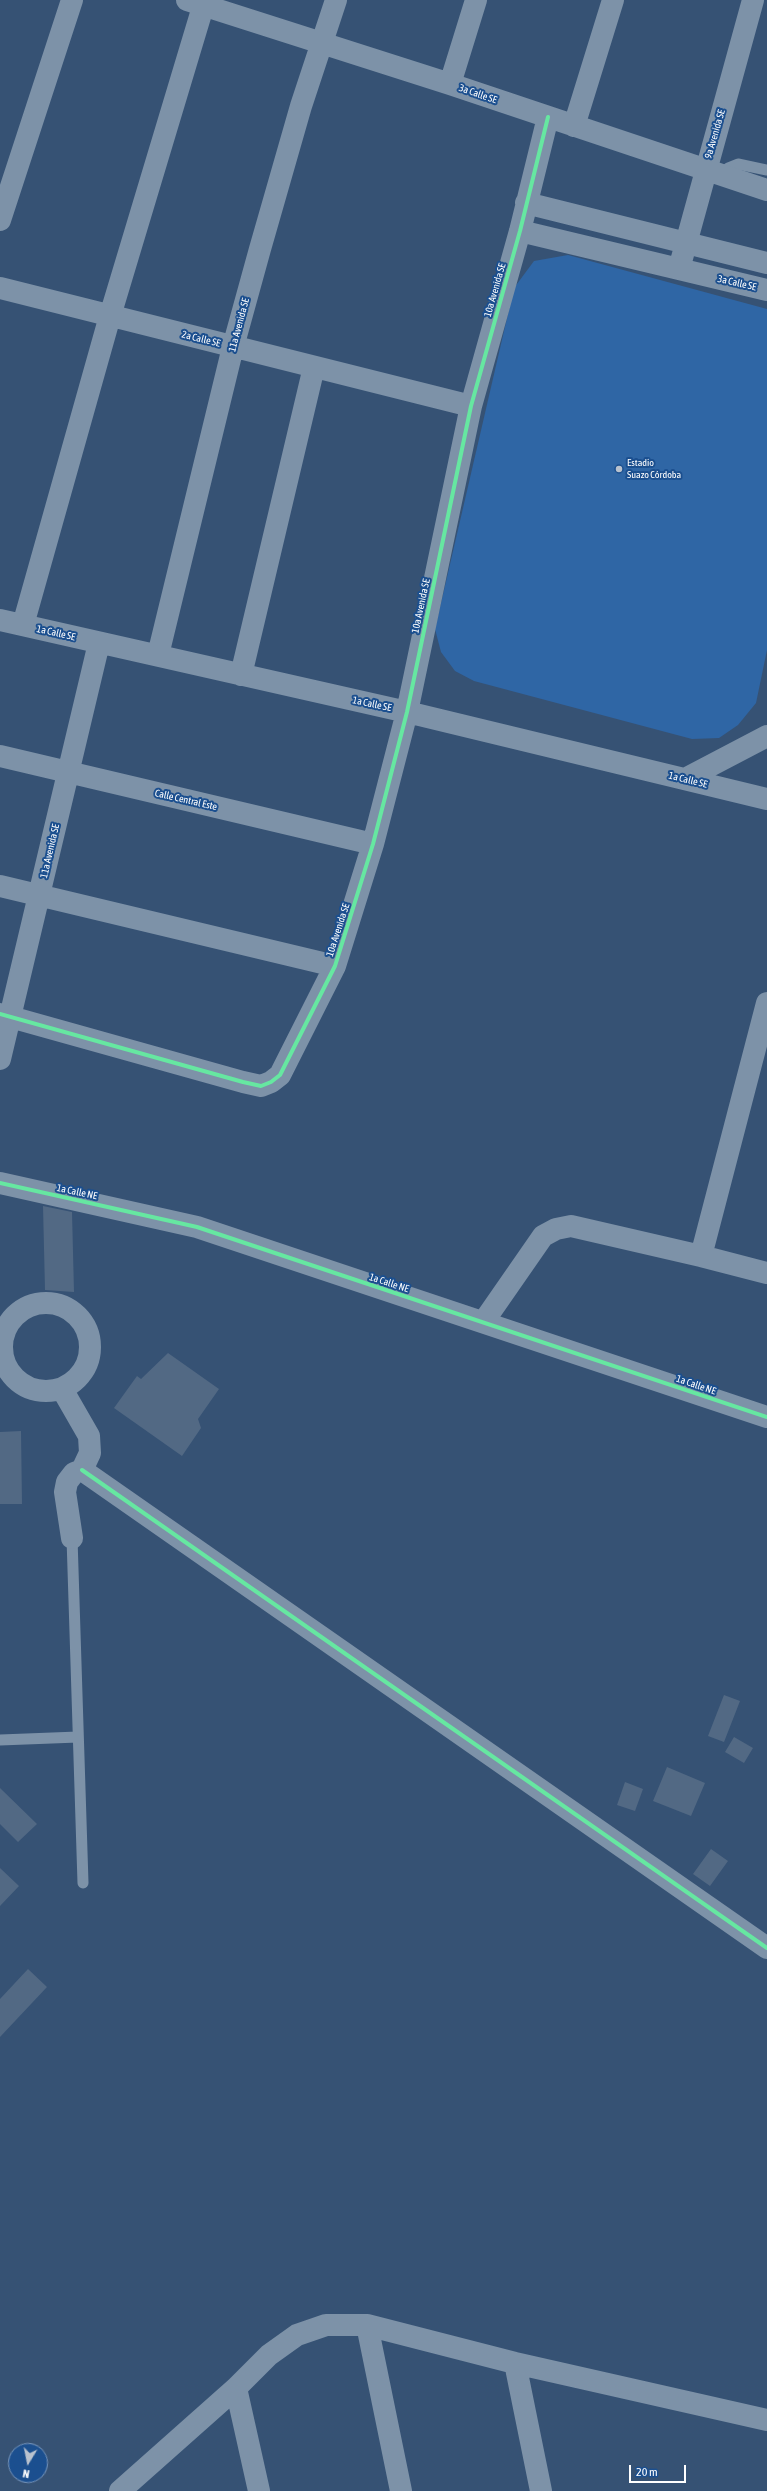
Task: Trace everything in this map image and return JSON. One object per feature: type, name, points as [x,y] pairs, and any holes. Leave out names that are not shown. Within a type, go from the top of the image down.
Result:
[{"type":"street","points":[[0,220],[72,0]]},
{"type":"street","name":"11a Avenida SE","points":[[158,655],[233,347],[279,182],[336,0]]},
{"type":"street","points":[[450,84],[476,0]]},
{"type":"street","points":[[574,126],[613,0]]},
{"type":"street","name":"9a Avenida SE","points":[[679,269],[685,244],[716,173],[753,0]]},
{"type":"street","points":[[23,625],[198,2]]},
{"type":"street","name":"3a Calle SE","points":[[198,2],[767,190]]},
{"type":"street","name":"10a Avenida SE","points":[[5,1016],[242,1082],[261,1086],[271,1082],[280,1075],[335,966],[373,844],[407,712],[471,406],[520,232],[548,118]]},
{"type":"street","points":[[526,203],[685,244],[767,263]]},
{"type":"street","name":"3a Calle SE","points":[[520,232],[767,290]]},
{"type":"street","name":"2a Calle SE","points":[[0,288],[471,406]]},
{"type":"street","points":[[241,675],[314,367]]},
{"type":"street","name":"1a Calle SE","points":[[0,620],[407,712],[767,799]]},
{"type":"street","name":"11a Avenida SE","points":[[0,1059],[5,1016],[40,896],[99,643]]},
{"type":"street","points":[[685,779],[767,736]]},
{"type":"street","name":"Calle Central Este","points":[[0,756],[373,844]]},
{"type":"street","points":[[0,886],[335,966]]},
{"type":"street","points":[[701,1256],[767,1003]]},
{"type":"street","name":"1a Calle NE","points":[[0,1183],[197,1227],[279,1256],[484,1322],[767,1417]]},
{"type":"street","points":[[484,1322],[543,1236],[556,1229],[571,1226],[767,1273]]},
{"type":"street","points":[[43,1302],[64,1307],[81,1319],[88,1331],[91,1345],[89,1358],[84,1371],[74,1381],[62,1389],[49,1392],[35,1390],[22,1385],[11,1375],[4,1363],[1,1350],[3,1336],[8,1323],[17,1313],[30,1306],[43,1302]]},
{"type":"street","points":[[62,1389],[89,1436],[90,1453],[82,1470],[74,1473],[67,1482],[65,1492],[72,1538]]},
{"type":"street","points":[[82,1470],[767,1948]]},
{"type":"street","points":[[120,2491],[236,2388],[269,2355],[297,2335],[326,2325],[367,2325],[515,2363],[767,2420]]},
{"type":"street","points":[[367,2325],[400,2491]]},
{"type":"street","points":[[515,2363],[540,2491]]},
{"type":"street","points":[[236,2388],[259,2491]]},
{"type":"lane","points":[[716,173],[738,164],[767,170]]},
{"type":"lane","points":[[72,1538],[83,1883]]},
{"type":"lane","points":[[0,1740],[78,1738]]},
{"type":"shaded area","name":"Estadio Suazo Córdoba","points":[[568,255],[767,309],[767,650],[756,703],[738,725],[719,738],[692,739],[474,681],[455,671],[441,652],[435,629],[514,288],[534,261]]},
{"type":"building","points":[[43,1206],[72,1212],[74,1292],[45,1290]]},
{"type":"building","points":[[168,1353],[219,1389],[198,1419],[201,1428],[182,1456],[114,1408],[137,1376],[141,1379]]},
{"type":"building","points":[[21,1431],[22,1504],[0,1504],[0,1432]]},
{"type":"building","points":[[724,1695],[740,1701],[724,1742],[708,1736]]},
{"type":"building","points":[[734,1737],[753,1748],[744,1763],[725,1752]]},
{"type":"building","points":[[667,1767],[705,1783],[691,1816],[653,1801]]},
{"type":"building","points":[[625,1782],[643,1789],[635,1811],[617,1805]]},
{"type":"building","points":[[0,1788],[37,1824],[18,1842],[0,1824]]},
{"type":"building","points":[[711,1849],[728,1861],[710,1886],[693,1874]]},
{"type":"building","points":[[0,1868],[19,1886],[0,1906]]},
{"type":"building","points":[[28,1969],[47,1987],[0,2037],[0,1999]]},
{"type":"cycle path","points":[[0,1014],[261,1086],[271,1082],[280,1075],[335,966],[373,844],[407,712],[471,406],[520,231],[548,117]]},
{"type":"cycle path","points":[[0,1183],[197,1227],[767,1417]]},
{"type":"cycle path","points":[[82,1470],[767,1948]]},
{"type":"place","name":"Estadio Suazo Córdoba","points":[[619,469]]}]
